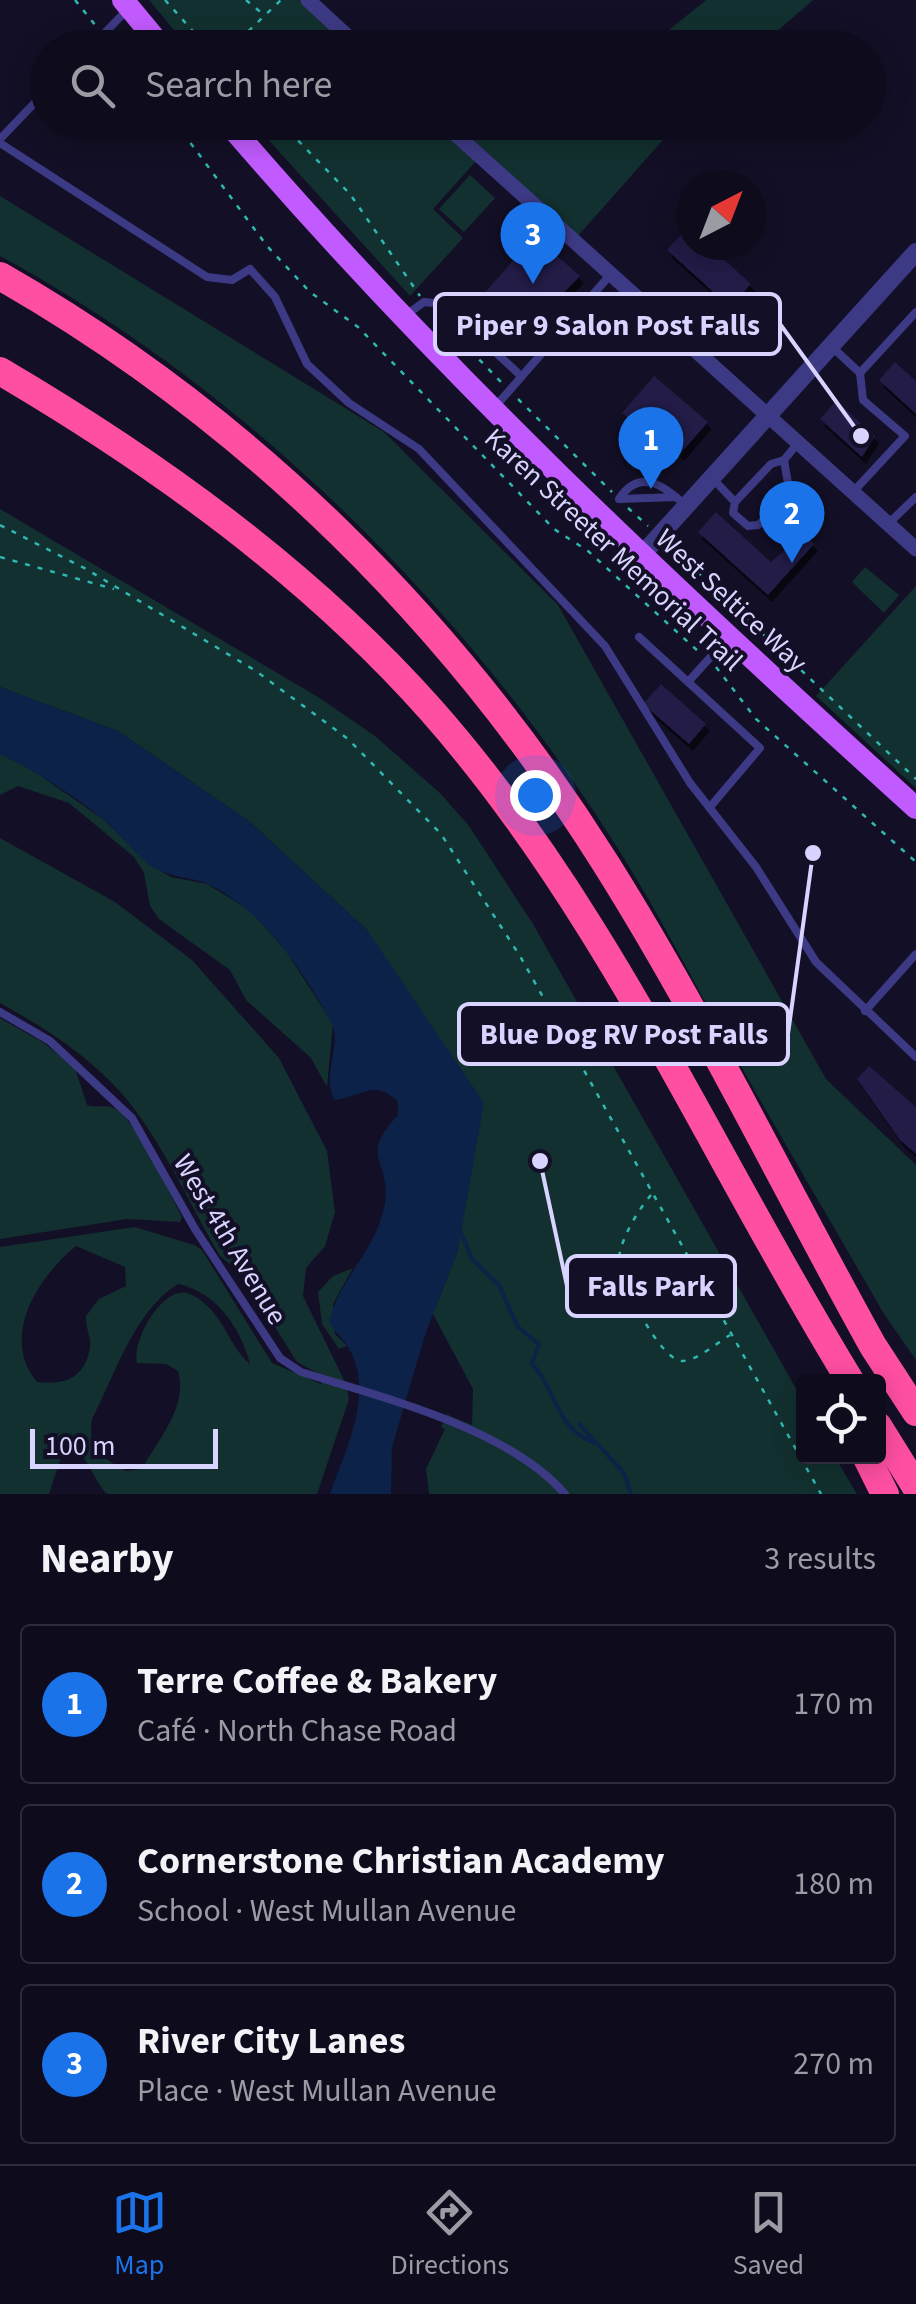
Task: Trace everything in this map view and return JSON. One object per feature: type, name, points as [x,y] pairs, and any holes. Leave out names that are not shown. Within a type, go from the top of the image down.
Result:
[{"type":"highway","points":[[0,276],[171,386],[261,459],[347,538],[428,625],[504,718],[606,864],[850,1278],[916,1379]]},
{"type":"highway","points":[[0,371],[81,417],[260,546],[430,710],[494,790],[579,912],[846,1374]]},
{"type":"highway","points":[[668,968],[831,1270],[916,1412]]},
{"type":"highway","points":[[713,1142],[824,1374]]},
{"type":"highway","points":[[886,1439],[916,1487]]},
{"type":"highway","points":[[870,1464],[885,1494]]},
{"type":"main road","points":[[126,4],[148,30]]},
{"type":"main road","name":"West Seltice Way","points":[[243,140],[403,318],[492,410],[640,556],[916,808]]},
{"type":"street","points":[[308,0],[340,30]]},
{"type":"street","points":[[462,140],[916,550]]},
{"type":"street","points":[[640,556],[659,537],[682,502],[713,479],[916,252]]},
{"type":"lane","points":[[106,30],[126,4]]},
{"type":"lane","points":[[30,108],[0,141],[208,277],[232,280],[250,269],[275,298],[292,340],[319,376],[419,449],[605,646],[816,962],[916,1056]]},
{"type":"lane","points":[[492,410],[610,275]]},
{"type":"lane","points":[[403,318],[424,302],[444,304],[522,376]]},
{"type":"lane","points":[[860,373],[916,312]]},
{"type":"lane","points":[[831,346],[860,373],[863,400],[905,436],[853,492]]},
{"type":"lane","points":[[784,460],[790,495],[767,520],[748,526],[734,513],[735,502],[771,464],[784,460],[798,444]]},
{"type":"lane","points":[[713,479],[735,502]]},
{"type":"lane","points":[[601,518],[634,484],[648,480],[670,488],[682,502]]},
{"type":"lane","points":[[888,524],[916,497]]},
{"type":"lane","points":[[619,499],[682,502]]},
{"type":"lane","points":[[639,638],[760,748],[710,806]]},
{"type":"lane","points":[[688,682],[728,638]]},
{"type":"lane","points":[[865,1011],[916,954]]},
{"type":"lane","name":"West 4th Avenue","points":[[0,1012],[50,1041],[132,1118],[267,1343],[290,1366],[436,1418],[517,1455],[564,1494]]},
{"type":"path","points":[[75,0],[100,30]]},
{"type":"path","points":[[164,0],[193,30]]},
{"type":"path","points":[[246,0],[265,16]]},
{"type":"path","points":[[250,30],[280,0]]},
{"type":"path","name":"Karen Streeter Memorial Trail","points":[[187,140],[228,199],[310,292],[358,327],[554,529],[588,551],[726,676],[756,718],[916,862]]},
{"type":"path","name":"Karen Streeter Memorial Trail","points":[[298,140],[350,194],[424,302],[509,390],[916,779]]},
{"type":"path","points":[[0,525],[256,672],[309,709],[389,776],[430,822],[490,905],[821,1494]]},
{"type":"path","points":[[0,557],[121,592]]},
{"type":"path","points":[[652,1194],[626,1236],[618,1262],[654,1340],[676,1360],[685,1361],[732,1334]]},
{"type":"green space","points":[[149,0],[301,0],[335,30],[174,30]]},
{"type":"green space","points":[[706,0],[813,0],[779,30],[669,30]]},
{"type":"green space","points":[[268,140],[455,140],[477,160],[433,209],[463,238],[410,296]]},
{"type":"green space","points":[[472,140],[663,140],[577,237]]},
{"type":"green space","points":[[470,175],[495,198],[464,232],[439,209]]},
{"type":"green space","points":[[0,196],[384,432],[558,605],[826,1079],[916,1165],[916,1360],[884,1314],[625,860],[565,769],[499,682],[351,518],[269,443],[183,374],[94,312],[0,256]]},
{"type":"green space","points":[[0,509],[318,697],[375,736],[441,794],[469,826],[533,924],[796,1389],[796,1464],[839,1464],[857,1494],[429,1494],[426,1469],[445,1429],[441,1427],[446,1414],[472,1425],[473,1389],[433,1314],[458,1250],[367,930],[250,822],[118,731],[0,687]]},
{"type":"green space","points":[[865,567],[899,595],[884,613],[852,582]]},
{"type":"green space","points":[[916,586],[916,788],[816,696]]},
{"type":"green space","points":[[0,754],[28,767],[104,820],[149,864],[171,877],[207,884],[251,911],[286,951],[333,1024],[327,1087],[311,1058],[246,1000],[230,970],[159,919],[150,906],[144,873],[134,857],[69,803],[18,786],[0,795]]},
{"type":"green space","points":[[0,838],[115,902],[192,960],[279,1058],[327,1151],[335,1212],[325,1246],[306,1268],[303,1296],[346,1384],[349,1399],[317,1494],[107,1494],[81,1454],[70,1445],[63,1451],[49,1494],[0,1494],[0,1247],[135,1227],[194,1245],[202,1250],[272,1363],[321,1384],[323,1376],[297,1362],[241,1273],[220,1256],[158,1144],[113,1084],[74,1049],[0,1003]],"holes":[[[76,1246],[125,1267],[126,1286],[99,1299],[86,1316],[90,1347],[78,1373],[64,1381],[37,1382],[26,1365],[22,1346],[28,1309],[48,1274]],[[178,1284],[204,1295],[225,1314],[240,1337],[250,1364],[201,1301],[180,1293],[160,1305],[144,1328],[137,1363],[166,1364],[178,1371],[179,1397],[170,1422],[142,1469],[126,1471],[94,1445],[92,1419],[138,1327],[149,1310]]]},
{"type":"green space","points":[[0,1018],[44,1043],[75,1068],[87,1105],[111,1107],[130,1123],[182,1217],[180,1222],[127,1219],[0,1239]]},
{"type":"green space","points":[[353,1268],[333,1304],[335,1334],[347,1346],[339,1349],[322,1324],[318,1292],[333,1276]]},
{"type":"water","points":[[0,687],[118,731],[250,822],[367,930],[484,1103],[458,1250],[425,1335],[392,1447],[391,1494],[330,1494],[355,1421],[359,1383],[348,1347],[329,1321],[380,1223],[386,1192],[378,1151],[386,1130],[398,1115],[398,1102],[375,1090],[335,1100],[330,1080],[335,1039],[330,1020],[294,962],[247,910],[210,885],[154,867],[91,810],[40,775],[0,754]]},
{"type":"building","points":[[531,233],[580,276],[516,341],[475,304],[518,255],[514,251]]},
{"type":"building","points":[[676,240],[676,258],[667,250]]},
{"type":"building","points":[[678,260],[725,260],[751,284],[730,307]]},
{"type":"building","points":[[895,362],[916,381],[916,414],[879,380]]},
{"type":"building","points":[[654,376],[708,422],[680,454],[672,447],[662,452],[646,438],[643,441],[632,431],[637,425],[622,413]]},
{"type":"building","points":[[836,401],[875,436],[862,457],[820,419]]},
{"type":"building","points":[[716,512],[771,562],[803,534],[814,544],[768,595],[698,532]]},
{"type":"building","points":[[661,684],[706,724],[689,744],[643,704]]},
{"type":"building","points":[[869,1066],[916,1107],[916,1154],[900,1140],[857,1079]]},
{"type":"waterway","points":[[461,1232],[472,1259],[499,1285],[518,1327],[539,1344],[532,1364],[564,1418],[571,1428],[594,1443]]},
{"type":"waterway","points":[[579,1424],[624,1473],[631,1494]]},
{"type":"place","name":"River City Lanes","points":[[533,284]]},
{"type":"place","name":"Piper 9 Salon Post Falls","points":[[861,436]]},
{"type":"place","name":"Terre Coffee & Bakery","points":[[651,489]]},
{"type":"place","name":"Cornerstone Christian Academy","points":[[792,563]]},
{"type":"place","name":"Blue Dog RV Post Falls","points":[[813,853]]},
{"type":"place","name":"Falls Park","points":[[540,1161]]}]
